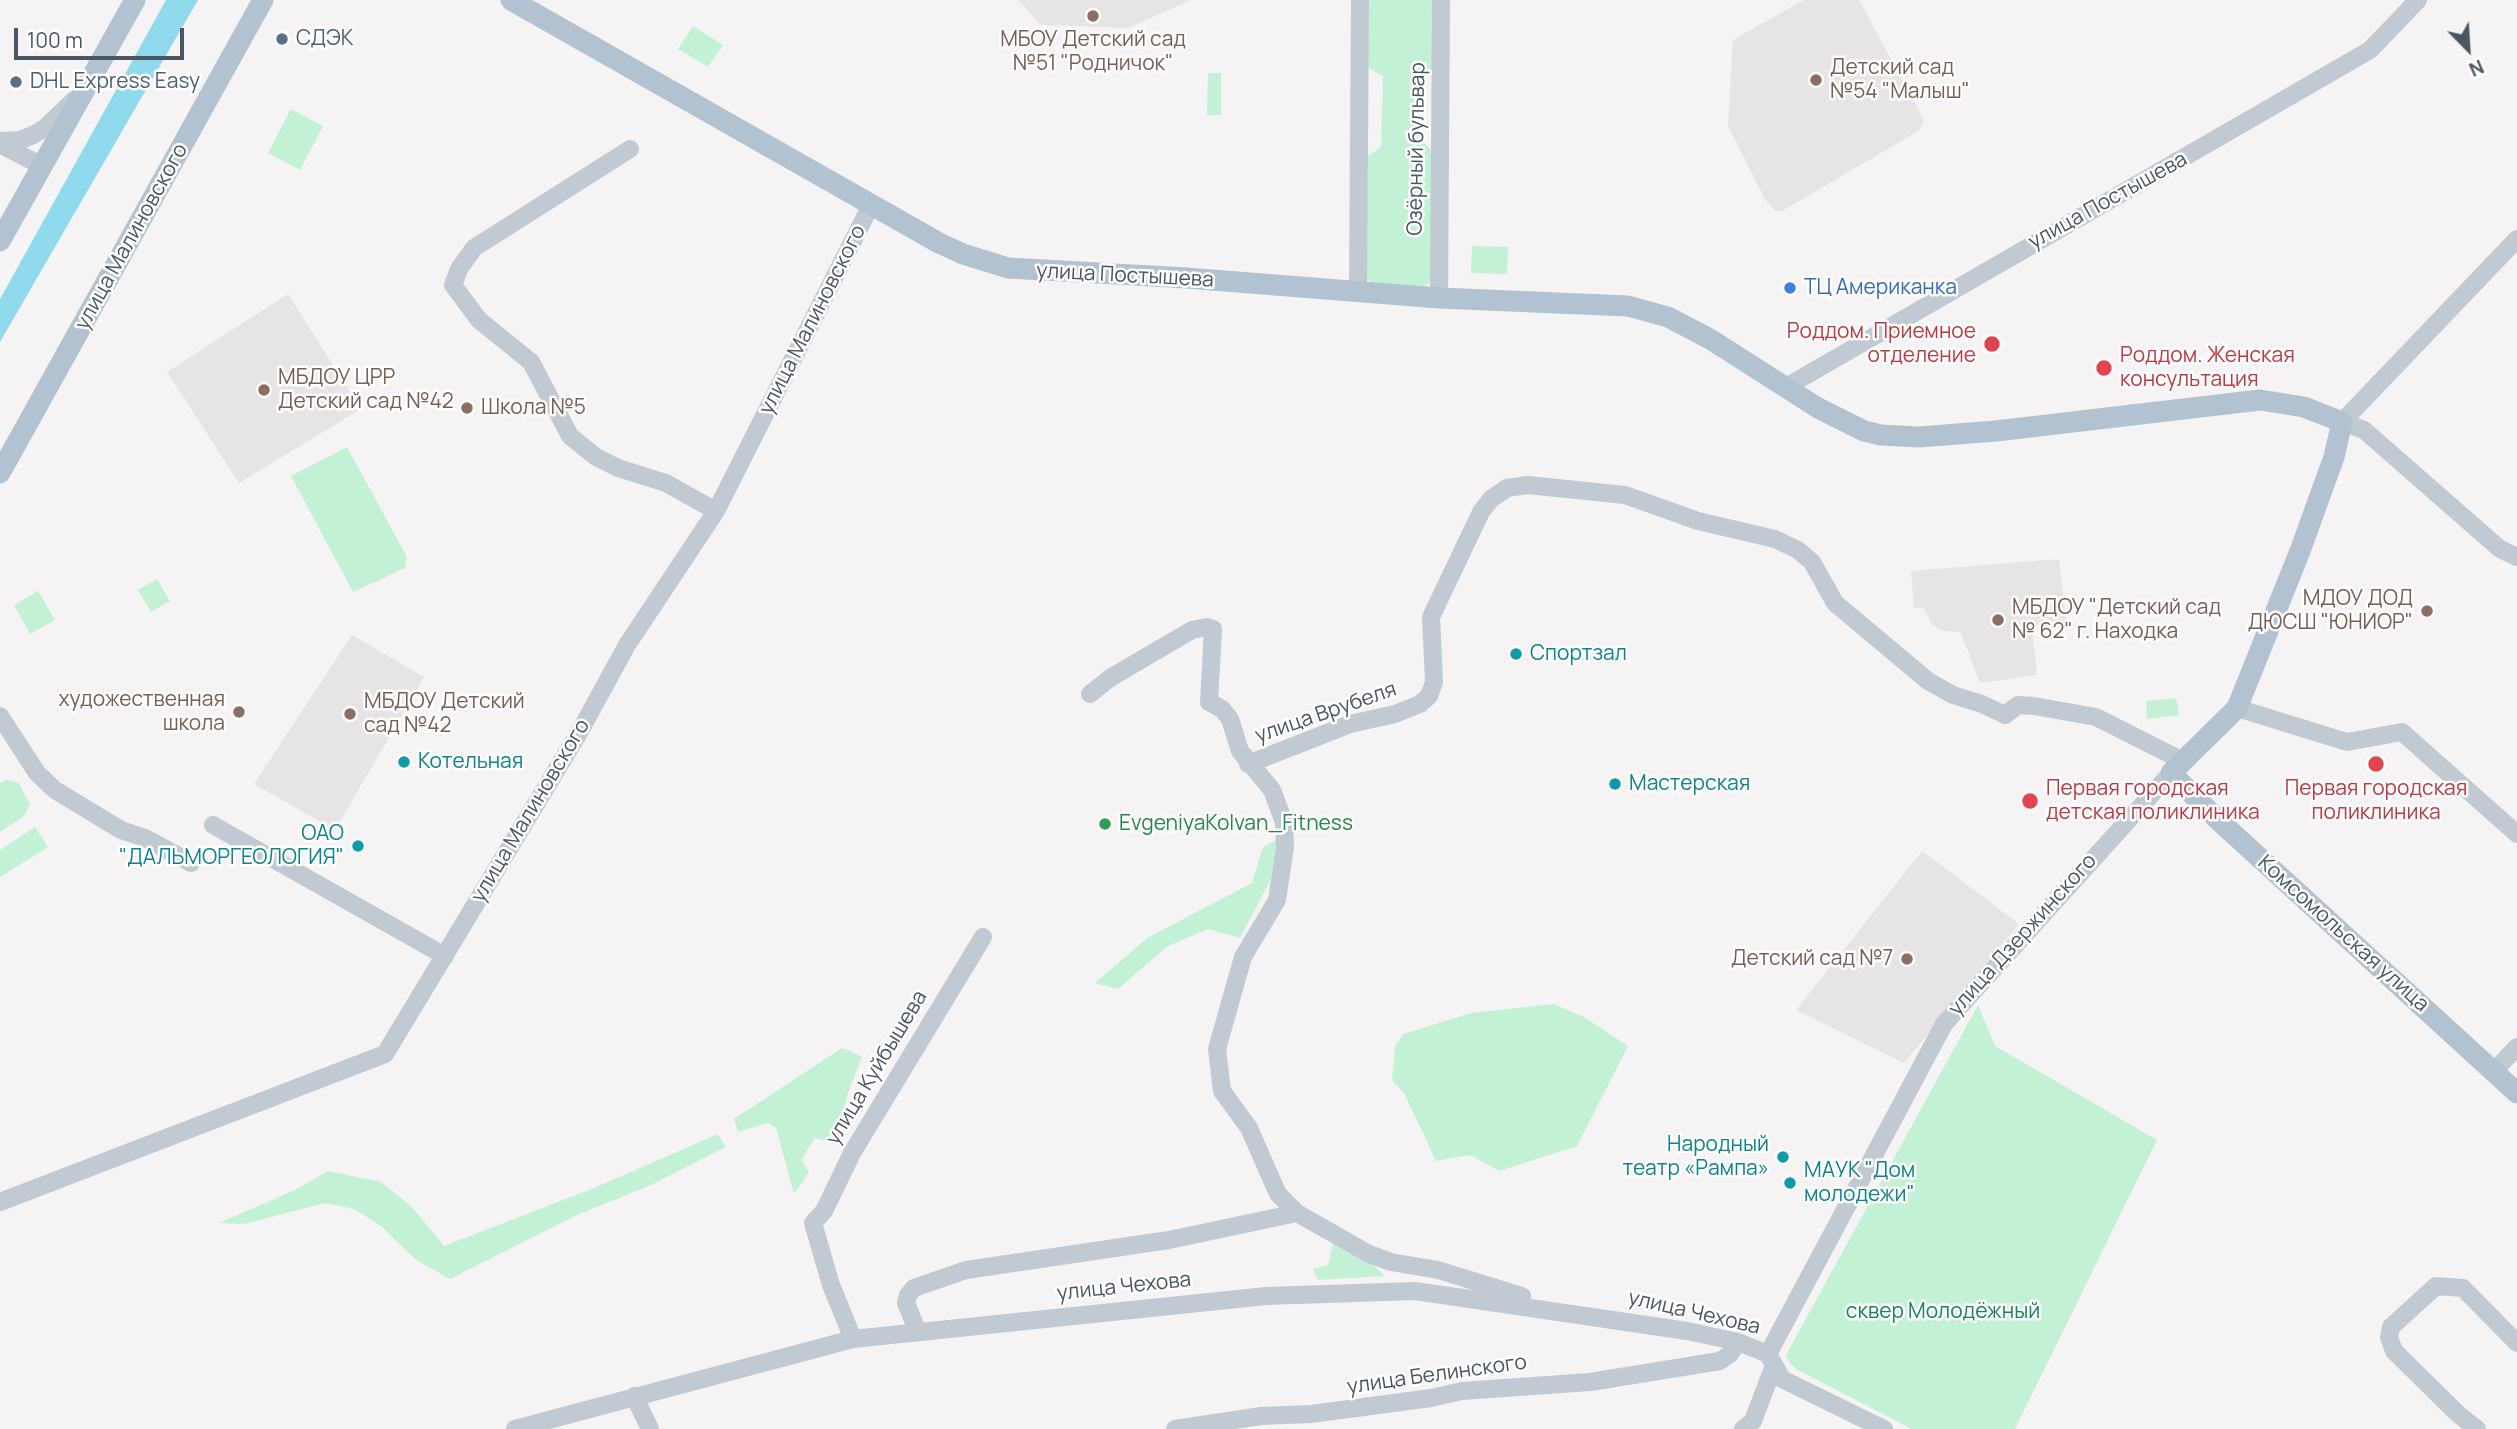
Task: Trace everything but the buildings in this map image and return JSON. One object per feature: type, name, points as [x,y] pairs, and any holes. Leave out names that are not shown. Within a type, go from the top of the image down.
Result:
[{"type":"main road","points":[[0,241],[135,0]]},
{"type":"main road","name":"улица Малиновского","points":[[0,473],[263,0]]},
{"type":"main road","name":"улица Постышева","points":[[511,0],[939,243],[987,263],[1008,268],[1186,278],[1439,298],[1598,303],[1648,310],[1710,339],[1844,422],[1864,431],[1897,437],[1996,431],[2260,400],[2304,407],[2342,422]]},
{"type":"main road","name":"улица Дзержинского","points":[[2177,767],[2237,708],[2300,551],[2334,457],[2342,422]]},
{"type":"main road","name":"Комсомольская улица","points":[[2177,767],[2216,818],[2517,1093]]},
{"type":"street","points":[[1358,293],[1360,0]]},
{"type":"street","name":"Озёрный бульвар","points":[[1439,298],[1441,0]]},
{"type":"street","name":"улица Постышева","points":[[1786,387],[2370,50],[2418,0]]},
{"type":"street","points":[[0,143],[20,140],[45,128],[84,90]]},
{"type":"street","points":[[0,143],[42,166]]},
{"type":"street","points":[[630,149],[474,248],[459,269],[453,285],[479,320],[531,362],[570,436],[596,457],[666,483],[716,511]]},
{"type":"street","name":"улица Малиновского","points":[[0,1202],[376,1060],[390,1047],[580,731],[627,645],[716,511],[871,205]]},
{"type":"street","points":[[2517,239],[2342,422],[2364,430],[2500,549],[2517,557]]},
{"type":"street","name":"улица Врубеля","points":[[1248,764],[1350,724],[1395,714],[1420,704],[1429,696],[1434,682],[1431,617],[1481,512],[1491,499],[1507,488],[1528,485],[1625,495],[1698,521],[1774,539],[1798,550],[1812,562],[1835,603],[1928,681],[1952,695],[1982,704],[2005,715],[2018,705],[2096,717],[2177,767]]},
{"type":"street","points":[[1090,694],[1110,678],[1192,630],[1208,627],[1213,629],[1215,635],[1209,702],[1222,709],[1230,719],[1240,751],[1272,790],[1284,822],[1285,847],[1277,900],[1243,957],[1217,1048],[1222,1091],[1249,1128],[1278,1195],[1297,1213],[1369,1254],[1474,1280],[1524,1297],[1529,1305]]},
{"type":"street","points":[[2237,708],[2347,743],[2402,732],[2517,834]]},
{"type":"street","points":[[0,716],[37,773],[55,790],[121,830],[145,838],[191,863]]},
{"type":"street","name":"улица Дзержинского","points":[[1743,1429],[1753,1421],[1771,1361],[1944,1024],[2177,767]]},
{"type":"street","points":[[213,825],[445,956]]},
{"type":"street","name":"улица Куйбышева","points":[[853,1339],[831,1285],[813,1223],[824,1211],[852,1153],[983,937]]},
{"type":"street","points":[[2494,1071],[2517,1047]]},
{"type":"street","name":"улица Чехова","points":[[1297,1213],[1169,1240],[966,1270],[914,1289],[908,1295],[906,1303],[917,1330],[1320,1293],[1415,1290],[1529,1305],[1738,1342],[1771,1361],[1782,1379],[1884,1429]]},
{"type":"street","points":[[2477,1429],[2458,1415],[2394,1351],[2389,1338],[2391,1327],[2436,1286],[2463,1288],[2516,1344]]},
{"type":"street","points":[[515,1429],[853,1339],[917,1330]]},
{"type":"street","name":"улица Белинского","points":[[1175,1429],[1261,1416],[1351,1409],[1462,1391],[1590,1382],[1720,1361],[1738,1342]]},
{"type":"street","points":[[634,1396],[650,1429]]},
{"type":"shaded area","name":"МБОУ Детский сад №51 \"Родничок\"","points":[[1018,0],[1191,0],[1128,28],[1041,25]]},
{"type":"shaded area","name":"Детский сад №54 \"Малыш\"","points":[[1804,0],[1859,0],[1924,120],[1920,130],[1782,211],[1775,211],[1764,198],[1728,126],[1733,40]]},
{"type":"shaded area","name":"МБДОУ ЦРР Детский сад №42","points":[[288,294],[361,409],[239,483],[167,372]]},
{"type":"shaded area","name":"МБДОУ \"Детский сад № 62\" г. Находка","points":[[2059,559],[2067,626],[2032,629],[2037,675],[1980,683],[1961,633],[1940,630],[1932,624],[1923,607],[1914,608],[1911,571]]},
{"type":"shaded area","name":"МБДОУ Детский сад №42","points":[[352,635],[424,677],[335,830],[254,784]]},
{"type":"shaded area","points":[[1922,851],[2019,924],[1904,1063],[1796,1010]]},
{"type":"green space","points":[[1369,0],[1434,0],[1436,70],[1420,78],[1418,137],[1436,155],[1432,281],[1424,286],[1377,284],[1366,279],[1368,156],[1381,147],[1383,76],[1368,68]]},
{"type":"green space","points":[[693,26],[723,45],[708,67],[678,49]]},
{"type":"green space","points":[[1208,73],[1221,73],[1221,115],[1207,115]]},
{"type":"green space","points":[[291,109],[323,126],[300,170],[268,153]]},
{"type":"green space","points":[[1472,246],[1508,247],[1507,274],[1471,273]]},
{"type":"green space","points":[[347,447],[407,557],[405,568],[353,592],[291,476]]},
{"type":"green space","points":[[157,579],[170,601],[151,612],[138,590]]},
{"type":"green space","points":[[38,591],[55,620],[30,634],[14,605]]},
{"type":"green space","points":[[2176,698],[2179,715],[2147,719],[2146,701]]},
{"type":"green space","points":[[7,780],[19,783],[30,805],[23,817],[0,832],[0,783]]},
{"type":"green space","points":[[35,827],[48,847],[0,877],[0,850]]},
{"type":"green space","points":[[1277,840],[1271,879],[1240,938],[1208,929],[1168,946],[1118,989],[1095,983],[1147,938],[1252,883],[1263,847]]},
{"type":"green space","points":[[1554,1004],[1584,1017],[1628,1046],[1577,1146],[1499,1171],[1470,1155],[1436,1161],[1404,1093],[1392,1080],[1395,1046],[1404,1034],[1471,1013]]},
{"type":"green space","name":"сквер Молодёжный","points":[[1978,1005],[1995,1046],[2157,1140],[2015,1429],[1912,1429],[1798,1370],[1791,1365],[1786,1355]]},
{"type":"green space","points":[[842,1048],[862,1057],[848,1093],[838,1132],[832,1143],[815,1138],[801,1160],[809,1172],[794,1194],[776,1128],[768,1123],[738,1132],[734,1119]]},
{"type":"green space","points":[[718,1134],[726,1147],[651,1185],[577,1215],[450,1279],[416,1260],[381,1226],[354,1209],[325,1203],[244,1224],[219,1223],[295,1190],[328,1171],[381,1182],[412,1207],[444,1246],[594,1188]]},
{"type":"green space","points":[[1333,1243],[1363,1256],[1385,1276],[1318,1280],[1313,1269],[1328,1265]]},
{"type":"water","points":[[166,0],[198,0],[0,342],[0,299]]},
{"type":"place","name":"МБОУ Детский сад №51 \"Родничок\"","points":[[1093,16]]},
{"type":"place","name":"СДЭК","points":[[282,39]]},
{"type":"place","name":"Детский сад №54 \"Малыш\"","points":[[1816,80]]},
{"type":"place","name":"DHL Express Easy","points":[[16,82]]},
{"type":"place","name":"ТЦ Американка","points":[[1790,288]]},
{"type":"place","name":"Роддом. Приемное отделение","points":[[1992,344]]},
{"type":"place","name":"Роддом. Женская консультация","points":[[2104,368]]},
{"type":"place","name":"МБДОУ ЦРР Детский сад №42","points":[[264,390]]},
{"type":"place","name":"Школа №5","points":[[467,408]]},
{"type":"place","name":"МДОУ ДОД ДЮСШ \"ЮНИОР\"","points":[[2427,611]]},
{"type":"place","name":"МБДОУ \"Детский сад № 62\" г. Находка","points":[[1998,620]]},
{"type":"place","name":"Спортзал","points":[[1516,654]]},
{"type":"place","name":"художественная школа","points":[[239,712]]},
{"type":"place","name":"МБДОУ Детский сад №42","points":[[350,714]]},
{"type":"place","name":"Котельная","points":[[404,762]]},
{"type":"place","name":"Первая городская поликлиника","points":[[2376,764]]},
{"type":"place","name":"Мастерская","points":[[1615,784]]},
{"type":"place","name":"Первая городская детская поликлиника","points":[[2030,801]]},
{"type":"place","name":"EvgeniyaKolvan_Fitness","points":[[1105,824]]},
{"type":"place","name":"ОАО \"ДАЛЬМОРГЕОЛОГИЯ\"","points":[[358,846]]},
{"type":"place","name":"Детский сад №7","points":[[1907,959]]},
{"type":"place","name":"Народный театр «Рампа»","points":[[1783,1157]]},
{"type":"place","name":"МАУК \"Дом молодежи\"","points":[[1790,1183]]}]
